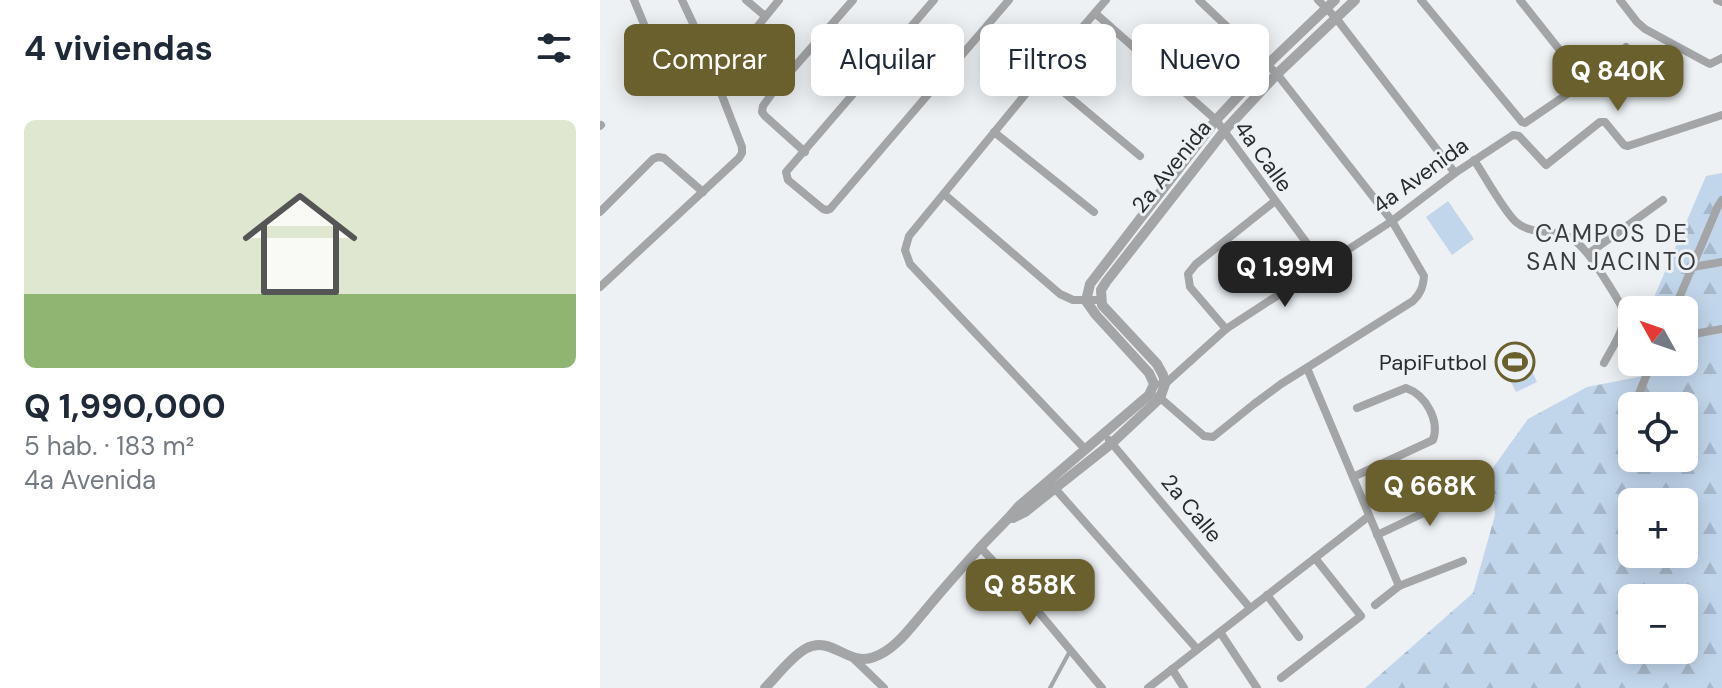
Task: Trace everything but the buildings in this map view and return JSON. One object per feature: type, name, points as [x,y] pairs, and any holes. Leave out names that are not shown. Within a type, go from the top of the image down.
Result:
[{"type":"street","points":[[634,0],[644,24]]},
{"type":"street","points":[[600,287],[742,153],[698,34],[682,0]]},
{"type":"street","points":[[746,0],[765,16]]},
{"type":"street","points":[[759,24],[779,0]]},
{"type":"street","points":[[795,66],[853,0]]},
{"type":"street","points":[[934,0],[786,172],[786,177],[827,210],[1009,0]]},
{"type":"street","points":[[1085,24],[1106,0]]},
{"type":"street","points":[[1199,0],[1225,24]]},
{"type":"street","points":[[1318,0],[1331,4],[1336,18],[1455,173]]},
{"type":"street","name":"2a Avenida","points":[[1101,300],[1101,290],[1106,282],[1225,130],[1277,74],[1355,0]]},
{"type":"street","points":[[1421,0],[1519,120],[1525,123],[1585,82],[1626,47]]},
{"type":"street","points":[[1520,0],[1585,82]]},
{"type":"street","points":[[1620,0],[1641,26],[1710,64],[1722,58]]},
{"type":"street","name":"2a Avenida","points":[[1269,63],[1331,4]]},
{"type":"street","name":"4a Calle","points":[[1095,13],[1216,120],[1323,265]]},
{"type":"street","points":[[1086,301],[1149,373],[1156,391],[1204,436],[1210,438],[1254,404],[1421,293],[1424,276],[1392,221],[1269,65]]},
{"type":"street","points":[[770,96],[762,112],[805,152]]},
{"type":"street","points":[[1024,96],[909,236],[905,250],[910,264],[1085,449]]},
{"type":"street","points":[[1068,96],[1140,156]]},
{"type":"street","name":"2a Avenida","points":[[1086,301],[1090,284],[1100,269],[1216,120],[1238,96]]},
{"type":"street","name":"4a Avenida","points":[[854,659],[878,657],[896,644],[1019,506],[1051,485],[1108,438],[1226,329],[1392,221],[1474,160],[1516,134],[1546,165],[1600,122],[1605,122],[1628,146],[1722,115]]},
{"type":"street","points":[[994,132],[1094,212]]},
{"type":"street","points":[[600,212],[658,157],[664,158],[703,192]]},
{"type":"street","points":[[1474,160],[1516,221],[1529,230],[1546,231],[1576,241],[1618,300]]},
{"type":"street","points":[[944,194],[1060,294],[1073,300],[1101,300],[1102,305],[1157,364],[1163,375],[1156,391]]},
{"type":"street","points":[[1588,254],[1663,200]]},
{"type":"street","points":[[1680,296],[1722,200]]},
{"type":"street","points":[[1226,329],[1190,287],[1188,274],[1196,264],[1275,201]]},
{"type":"street","points":[[1693,267],[1722,262]]},
{"type":"street","points":[[1698,333],[1722,329]]},
{"type":"street","points":[[1604,363],[1618,335]]},
{"type":"street","points":[[1307,368],[1399,586]]},
{"type":"street","points":[[1353,477],[1433,440],[1436,432],[1435,421],[1422,399],[1406,388],[1357,408]]},
{"type":"street","name":"4a Avenida","points":[[1051,485],[1085,449],[1108,438]]},
{"type":"street","name":"2a Calle","points":[[1108,438],[1250,608]]},
{"type":"street","points":[[1051,485],[1197,649]]},
{"type":"street","points":[[1377,535],[1468,492]]},
{"type":"street","points":[[1148,688],[1369,516]]},
{"type":"street","points":[[980,547],[1102,688]]},
{"type":"street","points":[[1281,678],[1361,615],[1315,558]]},
{"type":"street","points":[[1375,605],[1399,586],[1463,561]]},
{"type":"street","points":[[1267,595],[1299,637]]},
{"type":"street","points":[[1220,632],[1257,688]]},
{"type":"street","points":[[765,688],[803,650],[816,645],[830,646],[854,659],[884,688]]},
{"type":"street","points":[[1172,669],[1184,688]]},
{"type":"lane","points":[[1050,688],[1070,651]]},
{"type":"green space","points":[[1722,173],[1722,688],[1365,688],[1473,593],[1495,515],[1492,469],[1528,419],[1587,387],[1643,376],[1698,376],[1698,296],[1655,295],[1706,176]]},
{"type":"green space","points":[[1448,201],[1474,239],[1452,255],[1426,217]]},
{"type":"green space","name":"PapiFutbol","points":[[1519,343],[1537,382],[1516,392],[1497,354]]},
{"type":"place","name":"PapiFutbol","points":[[1515,362]]},
{"type":"district","name":"CAMPOS DE SAN JACINTO","points":[[1612,248]]}]
